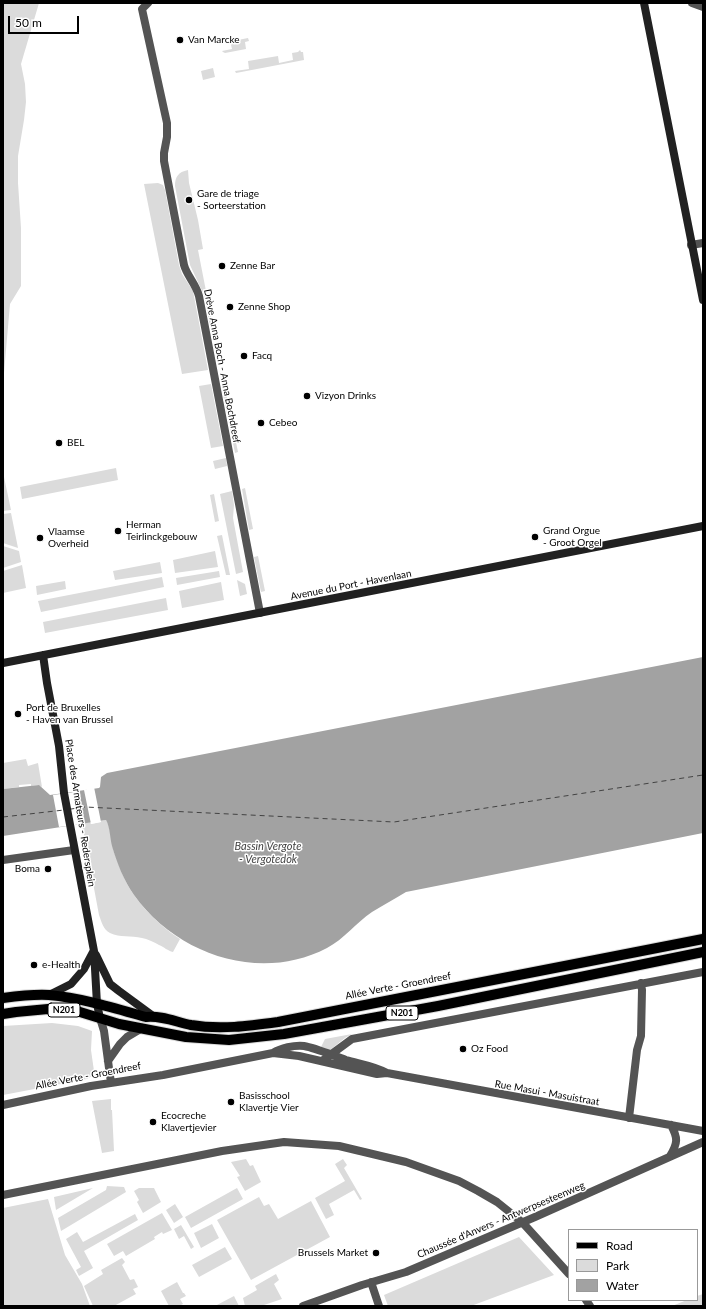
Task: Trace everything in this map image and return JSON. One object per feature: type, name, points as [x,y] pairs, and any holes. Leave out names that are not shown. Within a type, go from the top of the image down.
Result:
[{"type":"main road","name":"Allée Verte - Groendreef","points":[[97,1004],[146,1017],[153,1016],[192,1025],[228,1027],[278,1022],[703,938]]},
{"type":"main road","name":"N201","points":[[3,1014],[48,1009],[80,1012],[118,1024],[186,1037],[229,1040],[284,1034],[438,1006],[703,952]]},
{"type":"main road","name":"N201","points":[[3,998],[49,995],[97,1004]]},
{"type":"street","points":[[644,3],[703,300]]},
{"type":"street","points":[[692,3],[703,7]]},
{"type":"street","name":"Drève Anna Boch - Anna Bochdreef","points":[[145,6],[167,123],[164,161],[179,246],[185,269],[199,296],[260,613]]},
{"type":"street","points":[[691,245],[703,243]]},
{"type":"street","name":"Avenue du Port - Havenlaan","points":[[3,663],[703,526]]},
{"type":"street","name":"Place des Armateurs - Redersplein","points":[[43,655],[58,741],[64,793],[94,951],[97,1004],[104,1031],[111,1083]]},
{"type":"street","points":[[3,860],[74,850]]},
{"type":"street","points":[[49,995],[71,984],[84,969],[94,951]]},
{"type":"street","name":"Place des Armateurs - Redersplein","points":[[94,951],[110,984],[153,1016]]},
{"type":"street","points":[[322,1061],[352,1039],[703,972]]},
{"type":"street","points":[[629,1118],[637,1050],[641,1036],[641,983]]},
{"type":"street","points":[[108,1060],[127,1037],[142,1028]]},
{"type":"street","name":"Allée Verte - Groendreef","points":[[273,1053],[278,1050],[303,1046],[330,1055]]},
{"type":"street","name":"Allée Verte - Groendreef","points":[[3,1105],[273,1053],[299,1056],[322,1061]]},
{"type":"street","name":"Rue Masui - Masuistraat","points":[[330,1055],[379,1068],[388,1073]]},
{"type":"street","name":"Rue Masui - Masuistraat","points":[[322,1061],[377,1074],[388,1073],[703,1131]]},
{"type":"street","points":[[670,1156],[676,1146],[677,1139],[671,1125]]},
{"type":"street","points":[[3,1195],[222,1151],[284,1142],[339,1146],[406,1162],[459,1180],[497,1202],[522,1222],[568,1273]]},
{"type":"street","name":"Chaussée d'Anvers - Antwerpsesteenweg","points":[[303,1306],[371,1282],[406,1272],[703,1142]]},
{"type":"street","points":[[371,1282],[379,1306]]},
{"type":"green space","points":[[3,3],[39,3],[21,64],[25,84],[26,102],[18,156],[21,228],[21,286],[10,304],[4,373],[3,372]]},
{"type":"green space","points":[[231,35],[233,41],[248,38],[249,41],[245,42],[246,49],[225,53],[223,52],[222,51],[232,49],[229,36]]},
{"type":"green space","points":[[300,50],[303,52],[304,60],[236,73],[235,71],[249,69],[248,61],[278,56],[279,63],[293,60],[292,53]]},
{"type":"green space","points":[[213,68],[215,77],[203,80],[201,71]]},
{"type":"green space","points":[[188,170],[189,183],[203,249],[198,250],[213,327],[210,327],[204,295],[190,265],[175,186],[178,175]]},
{"type":"green space","points":[[158,183],[163,185],[165,190],[179,265],[182,274],[193,291],[208,370],[182,374],[144,184]]},
{"type":"green space","points":[[211,384],[223,446],[211,448],[199,386]]},
{"type":"green space","points":[[226,393],[238,452],[235,453],[223,394]]},
{"type":"green space","points":[[226,458],[227,466],[215,469],[213,461]]},
{"type":"green space","points":[[116,468],[118,480],[22,499],[20,487]]},
{"type":"green space","points":[[4,477],[11,510],[3,511],[3,482]]},
{"type":"green space","points":[[245,488],[253,529],[249,530],[242,489]]},
{"type":"green space","points":[[232,491],[234,505],[233,518],[243,572],[236,574],[220,494]]},
{"type":"green space","points":[[214,494],[219,521],[215,522],[210,495]]},
{"type":"green space","points":[[11,513],[18,548],[3,543],[3,514]]},
{"type":"green space","points":[[222,535],[230,575],[226,575],[217,536]]},
{"type":"green space","points":[[3,546],[19,551],[21,562],[3,568]]},
{"type":"green space","points":[[215,551],[218,567],[175,573],[173,560]]},
{"type":"green space","points":[[258,556],[265,591],[261,592],[254,557]]},
{"type":"green space","points":[[160,562],[162,573],[115,580],[113,571]]},
{"type":"green space","points":[[22,565],[26,588],[3,593],[3,571]]},
{"type":"green space","points":[[219,571],[220,577],[177,585],[176,578]]},
{"type":"green space","points":[[162,577],[164,587],[41,612],[38,601]]},
{"type":"green space","points":[[237,580],[245,584],[247,594],[240,596]]},
{"type":"green space","points":[[65,581],[66,589],[37,595],[36,586]]},
{"type":"green space","points":[[221,582],[224,600],[182,608],[179,591]]},
{"type":"green space","points":[[166,598],[168,610],[45,633],[43,622]]},
{"type":"green space","points":[[26,759],[28,766],[38,763],[42,787],[38,785],[31,786],[31,784],[3,789],[3,763]]},
{"type":"green space","points":[[106,820],[109,827],[114,852],[126,883],[146,910],[171,933],[180,939],[173,952],[144,938],[114,935],[103,926],[99,915],[82,824],[90,822],[91,824]]},
{"type":"green space","points":[[52,1023],[78,1026],[92,1031],[91,1050],[94,1071],[92,1076],[87,1079],[3,1095],[3,1026]]},
{"type":"green space","points":[[352,1034],[330,1050],[321,1047],[325,1039]]},
{"type":"green space","points":[[111,1099],[114,1151],[102,1153],[92,1101]]},
{"type":"green space","points":[[246,1159],[250,1166],[253,1165],[261,1182],[245,1191],[237,1177],[240,1176],[231,1162]]},
{"type":"green space","points":[[343,1159],[347,1165],[344,1168],[362,1199],[360,1200],[354,1190],[329,1204],[334,1215],[326,1219],[315,1198],[345,1181],[335,1164]]},
{"type":"green space","points":[[107,1186],[124,1187],[126,1192],[61,1231],[58,1218],[106,1190]]},
{"type":"green space","points":[[93,1188],[56,1210],[54,1197]]},
{"type":"green space","points":[[139,1188],[154,1188],[161,1202],[143,1213],[137,1202],[139,1200],[134,1191]]},
{"type":"green space","points":[[237,1188],[243,1199],[191,1228],[185,1217]]},
{"type":"green space","points":[[259,1197],[264,1206],[269,1204],[278,1219],[311,1201],[330,1237],[251,1280],[217,1220]]},
{"type":"green space","points":[[48,1199],[65,1255],[82,1284],[90,1306],[3,1306],[3,1208]]},
{"type":"green space","points":[[175,1204],[183,1217],[174,1223],[166,1210]]},
{"type":"green space","points":[[162,1213],[172,1230],[163,1234],[162,1232],[154,1237],[155,1239],[126,1256],[123,1251],[114,1256],[107,1244]]},
{"type":"green space","points":[[135,1214],[138,1220],[84,1251],[93,1268],[79,1276],[76,1270],[81,1267],[66,1239],[77,1232],[83,1242]]},
{"type":"green space","points":[[212,1224],[219,1238],[201,1248],[194,1233]]},
{"type":"green space","points":[[181,1225],[194,1247],[191,1249],[184,1236],[179,1239],[174,1229]]},
{"type":"green space","points":[[519,1237],[554,1275],[471,1306],[388,1306],[384,1295]]},
{"type":"green space","points":[[225,1247],[232,1259],[199,1277],[192,1265]]},
{"type":"green space","points":[[122,1258],[125,1262],[122,1265],[130,1280],[134,1279],[138,1287],[133,1289],[136,1294],[114,1306],[93,1306],[84,1286],[103,1274],[101,1270]]},
{"type":"green space","points":[[276,1274],[279,1280],[274,1284],[282,1299],[261,1306],[245,1306],[243,1298],[257,1290],[255,1286]]},
{"type":"green space","points":[[177,1282],[186,1296],[180,1299],[183,1304],[179,1306],[169,1306],[161,1291]]},
{"type":"green space","points":[[703,1294],[703,1306],[672,1306],[684,1301],[698,1301],[698,1296]]},
{"type":"green space","points":[[234,1296],[239,1306],[215,1306]]},
{"type":"water","name":"Bassin Vergote - Vergotedok","points":[[703,657],[703,833],[406,892],[372,912],[344,936],[327,948],[301,958],[275,963],[248,962],[222,957],[196,947],[173,934],[152,916],[130,890],[116,859],[106,820],[3,836],[3,789],[39,785],[50,795],[99,788],[101,777],[107,773]]},
{"type":"pier","points":[[94,787],[101,822],[91,824],[84,790]]},
{"type":"pier","points":[[75,792],[82,824],[59,827],[53,795]]},
{"type":"ferry route","points":[[71,809],[85,807],[394,822],[703,775]]},
{"type":"ferry route","points":[[3,817],[64,810]]},
{"type":"place","name":"Van Marcke","points":[[180,40]]},
{"type":"place","name":"Gare de triage - Sorteerstation","points":[[189,200]]},
{"type":"place","name":"Zenne Bar","points":[[222,266]]},
{"type":"place","name":"Zenne Shop","points":[[230,307]]},
{"type":"place","name":"Facq","points":[[244,356]]},
{"type":"place","name":"Vizyon Drinks","points":[[307,396]]},
{"type":"place","name":"Cebeo","points":[[261,423]]},
{"type":"place","name":"BEL","points":[[59,443]]},
{"type":"place","name":"Herman Teirlinckgebouw","points":[[118,531]]},
{"type":"place","name":"Grand Orgue - Groot Orgel","points":[[535,537]]},
{"type":"place","name":"Vlaamse Overheid","points":[[40,538]]},
{"type":"place","name":"Port de Bruxelles - Haven van Brussel","points":[[18,714]]},
{"type":"place","name":"Boma","points":[[48,869]]},
{"type":"place","name":"e-Health","points":[[34,965]]},
{"type":"place","name":"Oz Food","points":[[463,1049]]},
{"type":"place","name":"Basisschool Klavertje Vier","points":[[231,1102]]},
{"type":"place","name":"Ecocreche Klavertjevier","points":[[153,1122]]},
{"type":"place","name":"Brussels Market","points":[[376,1253]]}]
